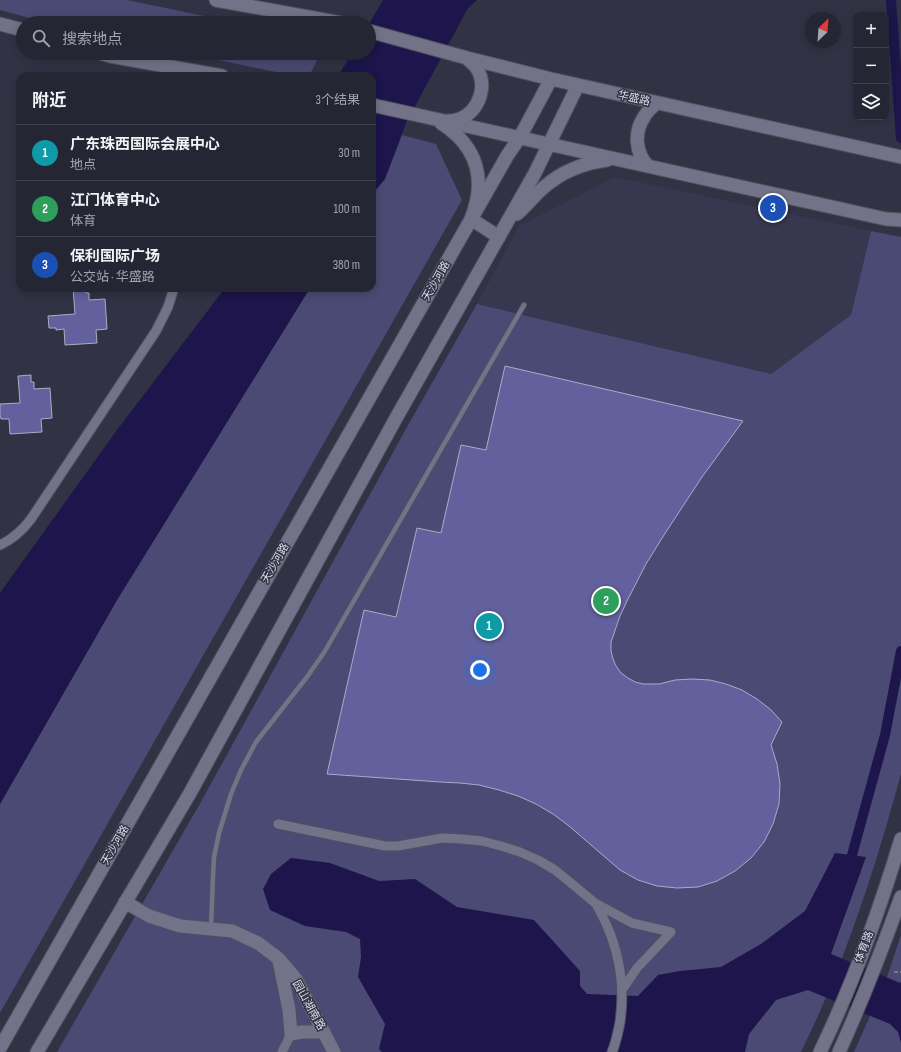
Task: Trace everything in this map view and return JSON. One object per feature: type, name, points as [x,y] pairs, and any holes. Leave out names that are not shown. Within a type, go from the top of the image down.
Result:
[{"type":"main road","points":[[216,0],[302,16]]},
{"type":"main road","points":[[0,24],[16,28]]},
{"type":"main road","name":"华盛路","points":[[376,33],[551,79],[901,157]]},
{"type":"main road","points":[[434,119],[447,121],[460,119],[470,113],[478,103],[482,91],[481,78],[476,67],[467,58]]},
{"type":"main road","points":[[132,60],[200,72]]},
{"type":"main road","name":"天沙河路","points":[[0,1048],[471,219],[507,156],[520,137],[551,79]]},
{"type":"main road","points":[[37,1052],[190,793],[395,420],[536,173],[578,85]]},
{"type":"main road","points":[[648,166],[643,161],[639,153],[638,130],[645,115],[657,103]]},
{"type":"main road","points":[[376,106],[886,218],[901,220]]},
{"type":"main road","points":[[434,119],[456,134],[465,144],[472,155],[477,168],[479,194],[471,219],[502,232]]},
{"type":"main road","points":[[502,232],[542,188],[565,172],[592,162],[620,160]]},
{"type":"main road","name":"体育路","points":[[820,1052],[845,997],[866,944],[886,889],[901,839]]},
{"type":"main road","name":"体育路","points":[[839,1052],[861,1004],[901,897]]},
{"type":"main road","name":"园山湖南路","points":[[125,902],[149,916],[180,926],[232,931],[258,943],[279,960],[296,979],[334,1052]]},
{"type":"main road","points":[[279,960],[290,1010],[291,1034],[302,1032],[324,1032]]},
{"type":"street","points":[[0,545],[17,534],[30,520],[156,331],[168,307],[173,292]]},
{"type":"street","points":[[278,824],[385,846],[398,846],[442,838],[482,841],[520,852],[538,860],[571,882],[595,903],[632,923],[671,932],[637,968],[622,990]]},
{"type":"street","points":[[595,903],[602,914],[612,938],[620,964],[622,1010],[612,1052]]},
{"type":"street","points":[[282,1052],[291,1034]]},
{"type":"lane","points":[[211,929],[213,876],[219,832],[231,794],[241,770],[256,742],[307,677],[325,651],[524,305]]},
{"type":"path","points":[[894,972],[901,972]]},
{"type":"shaded area","points":[[0,0],[127,0],[204,16],[22,16],[0,10]]},
{"type":"shaded area","points":[[383,0],[477,0],[468,8],[406,123],[385,179],[376,189],[376,72],[340,72],[348,60],[376,60],[376,16],[374,16]]},
{"type":"shaded area","points":[[218,60],[317,60],[311,72],[276,72]]},
{"type":"shaded area","points":[[402,135],[436,144],[462,200],[0,1013],[0,804],[117,600],[308,292],[376,292],[376,189],[385,179]]},
{"type":"shaded area","points":[[615,177],[871,231],[851,315],[771,374],[477,304],[519,226]]},
{"type":"shaded area","points":[[871,231],[901,237],[901,774],[881,845],[858,915],[832,984],[801,1052],[57,1052],[202,800],[407,427],[477,304],[771,374],[851,315]]},
{"type":"shaded area","points":[[222,292],[308,292],[117,600],[0,804],[0,593],[117,430]]},
{"type":"shaded area","points":[[835,853],[866,857],[831,954],[900,983],[901,982],[901,1043],[898,1032],[890,1024],[808,990],[776,1000],[749,1034],[745,1052],[382,1052],[379,1049],[385,1024],[358,977],[361,957],[360,939],[346,932],[305,926],[270,910],[263,889],[271,874],[291,858],[330,863],[379,881],[415,879],[457,907],[534,920],[580,971],[580,986],[587,994],[638,996],[658,975],[721,967],[761,944],[805,911]]},
{"type":"shaded area","points":[[901,935],[901,1052],[854,1052],[886,980]]},
{"type":"building","points":[[73,292],[89,293],[89,300],[105,299],[107,329],[96,330],[97,343],[65,345],[64,329],[56,330],[56,328],[49,328],[48,316],[75,314]]},
{"type":"building","points":[[505,366],[743,421],[702,477],[646,564],[620,616],[611,642],[611,651],[616,666],[621,673],[635,682],[643,684],[659,684],[675,680],[692,679],[710,680],[726,684],[742,690],[757,699],[771,710],[782,722],[771,745],[777,764],[780,784],[779,804],[773,824],[764,842],[751,858],[735,871],[717,881],[698,887],[677,888],[657,886],[638,880],[620,870],[553,814],[518,796],[499,790],[479,785],[460,783],[327,774],[364,610],[396,617],[417,528],[441,533],[461,445],[486,450]]},
{"type":"building","points":[[31,375],[31,382],[34,382],[34,389],[50,388],[52,418],[41,419],[42,432],[10,434],[9,419],[1,419],[0,417],[0,404],[20,403],[18,376]]},
{"type":"waterway","points":[[891,0],[901,138]]},
{"type":"waterway","points":[[852,855],[885,735],[901,651]]},
{"type":"place","name":"保利国际广场","points":[[773,208]]},
{"type":"place","name":"江门体育中心","points":[[606,601]]},
{"type":"place","name":"广东珠西国际会展中心","points":[[489,626]]}]
